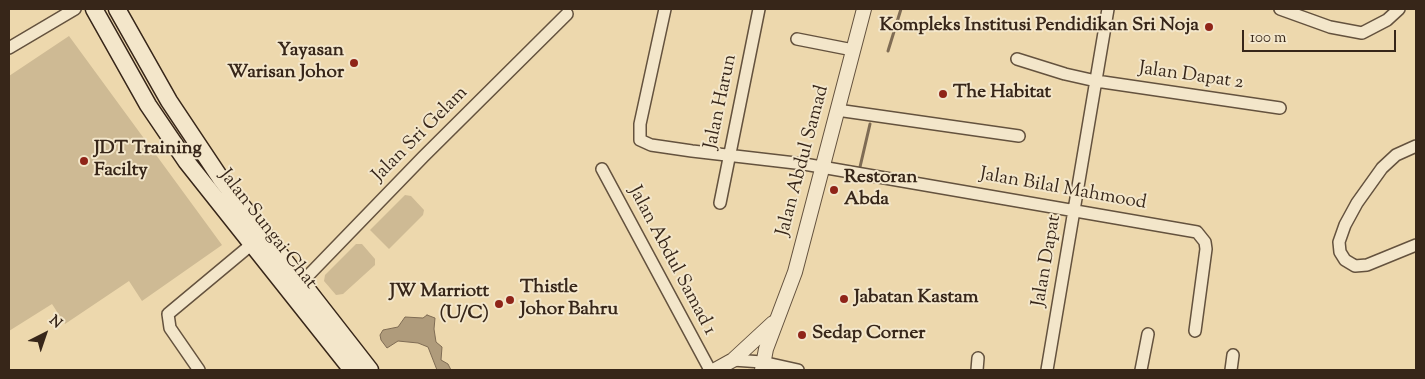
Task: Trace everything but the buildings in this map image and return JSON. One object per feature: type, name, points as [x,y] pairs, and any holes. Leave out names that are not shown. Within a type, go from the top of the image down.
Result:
[{"type":"main road","name":"Jalan Sungai Chat","points":[[94,9],[148,105],[186,161],[352,370]]},
{"type":"main road","name":"Jalan Sungai Chat","points":[[118,9],[169,101],[221,179],[370,370]]},
{"type":"street","points":[[9,48],[75,9]]},
{"type":"street","name":"Jalan Bilal Mahmood","points":[[665,9],[640,124],[640,140],[651,145],[821,167],[1074,209],[1197,232],[1205,242],[1206,249],[1195,332]]},
{"type":"street","name":"Jalan Harun","points":[[720,203],[759,9]]},
{"type":"street","name":"Jalan Abdul Samad","points":[[762,366],[794,272],[864,9]]},
{"type":"street","name":"Jalan Dapat","points":[[1047,370],[1108,9]]},
{"type":"street","points":[[1280,9],[1330,27],[1362,33],[1387,20],[1399,9]]},
{"type":"street","name":"Jalan Sri Gelam","points":[[301,283],[416,164],[567,14]]},
{"type":"street","points":[[797,39],[853,50]]},
{"type":"street","name":"Jalan Dapat 2","points":[[1017,59],[1065,74],[1096,81],[1280,108]]},
{"type":"street","points":[[837,108],[858,113],[1019,136]]},
{"type":"street","points":[[1416,146],[1396,155],[1382,168],[1357,203],[1345,225],[1339,242],[1340,252],[1345,260],[1355,266],[1367,265],[1416,245]]},
{"type":"street","name":"Jalan Abdul Samad 1","points":[[602,169],[710,370]]},
{"type":"street","points":[[199,370],[170,328],[168,314],[252,244]]},
{"type":"street","name":"Jalan Abdul Samad","points":[[715,370],[733,360],[776,321]]},
{"type":"street","points":[[1141,370],[1148,334]]},
{"type":"street","points":[[1231,370],[1234,355]]},
{"type":"street","points":[[977,370],[978,358]]},
{"type":"street","points":[[733,360],[762,366],[798,370]]},
{"type":"shaded area","name":"JDT Training Facilty","points":[[69,36],[222,245],[142,301],[129,281],[65,324],[52,304],[9,331],[9,76]]},
{"type":"shaded area","points":[[405,195],[411,196],[424,210],[423,215],[389,249],[370,230]]},
{"type":"shaded area","points":[[356,244],[362,244],[375,259],[375,265],[343,294],[336,295],[324,281],[325,275]]},
{"type":"shaded area","points":[[427,315],[435,318],[436,342],[442,347],[441,360],[448,364],[451,370],[437,370],[428,347],[418,343],[398,341],[387,348],[381,340],[380,335],[383,330],[398,327],[405,317],[423,318]]},
{"type":"waterway","points":[[888,51],[901,9]]},
{"type":"waterway","points":[[860,167],[870,124]]},
{"type":"place","name":"Kompleks Institusi Pendidikan Sri Noja","points":[[1209,27]]},
{"type":"place","name":"Yayasan Warisan Johor","points":[[354,63]]},
{"type":"place","name":"The Habitat","points":[[943,94]]},
{"type":"place","name":"JDT Training Facilty","points":[[84,161]]},
{"type":"place","name":"Restoran Abda","points":[[834,190]]},
{"type":"place","name":"Jabatan Kastam","points":[[844,299]]},
{"type":"place","name":"Thistle Johor Bahru","points":[[510,300]]},
{"type":"place","name":"JW Marriott (U/C)","points":[[499,304]]},
{"type":"place","name":"Sedap Corner","points":[[802,335]]}]
